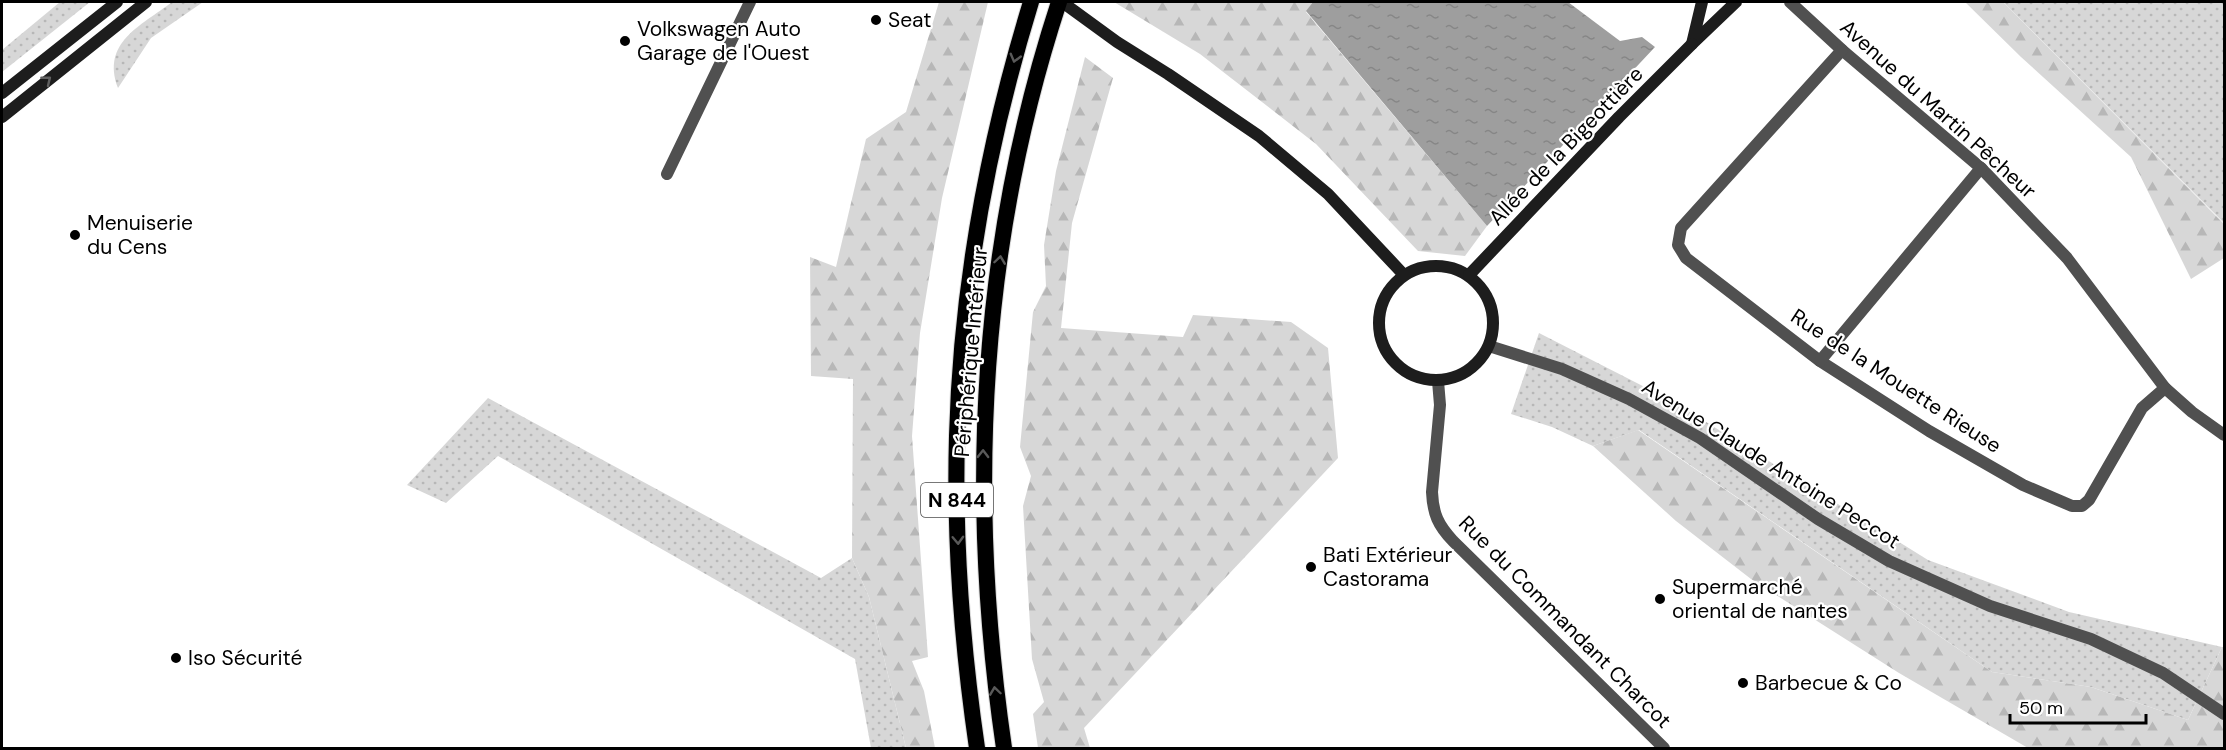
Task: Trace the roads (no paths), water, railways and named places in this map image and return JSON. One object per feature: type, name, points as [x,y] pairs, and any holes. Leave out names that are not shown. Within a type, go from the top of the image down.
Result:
[{"type":"highway","name":"N 844","points":[[977,748],[961,616],[957,436],[961,364],[974,251],[991,159],[1030,2]]},
{"type":"highway","name":"Périphérique Intérieur","points":[[1004,748],[990,642],[984,535],[984,437],[988,365],[1007,213],[1034,88],[1060,2]]},
{"type":"main road","points":[[2,93],[117,2]]},
{"type":"main road","points":[[2,117],[146,2]]},
{"type":"main road","points":[[1060,2],[1259,135],[1328,194],[1404,275]]},
{"type":"main road","points":[[1692,44],[1702,2]]},
{"type":"main road","name":"Allée de la Bigeottière","points":[[1469,276],[1619,117],[1736,2]]},
{"type":"main road","points":[[1436,266],[1453,268],[1469,276],[1483,289],[1492,307],[1494,326],[1489,346],[1481,360],[1469,371],[1454,378],[1438,381],[1417,378],[1398,367],[1385,351],[1378,331],[1380,309],[1388,290],[1404,275],[1419,268],[1436,266]]},
{"type":"street","points":[[667,174],[750,2]]},
{"type":"street","name":"Avenue du Martin Pêcheur","points":[[1790,2],[1842,50],[1981,168],[2067,258],[2165,388],[2199,418],[2224,435]]},
{"type":"street","name":"Rue de la Mouette Rieuse","points":[[1842,50],[1681,228],[1678,245],[1686,258],[1820,361],[1929,431],[2023,485],[2072,506],[2082,506],[2089,500],[2142,408],[2165,388]]},
{"type":"street","points":[[1820,361],[1981,168]]},
{"type":"street","name":"Avenue Claude Antoine Peccot","points":[[1489,346],[1562,369],[1629,399],[1701,438],[1818,519],[1889,561],[1990,606],[2091,639],[2163,674],[2224,714]]},
{"type":"street","name":"Rue du Commandant Charcot","points":[[1438,381],[1440,405],[1432,492],[1437,522],[1664,748]]},
{"type":"water","points":[[1313,2],[1568,2],[1620,41],[1642,37],[1655,47],[1487,226],[1306,11]]},
{"type":"place","name":"Seat","points":[[876,20]]},
{"type":"place","name":"Volkswagen Auto Garage de l'Ouest","points":[[625,41]]},
{"type":"place","name":"Menuiserie du Cens","points":[[75,235]]},
{"type":"place","name":"Bati Extérieur Castorama","points":[[1311,567]]},
{"type":"place","name":"Supermarché oriental de nantes","points":[[1660,599]]},
{"type":"place","name":"Iso Sécurité","points":[[176,658]]},
{"type":"place","name":"Barbecue & Co","points":[[1743,683]]}]
